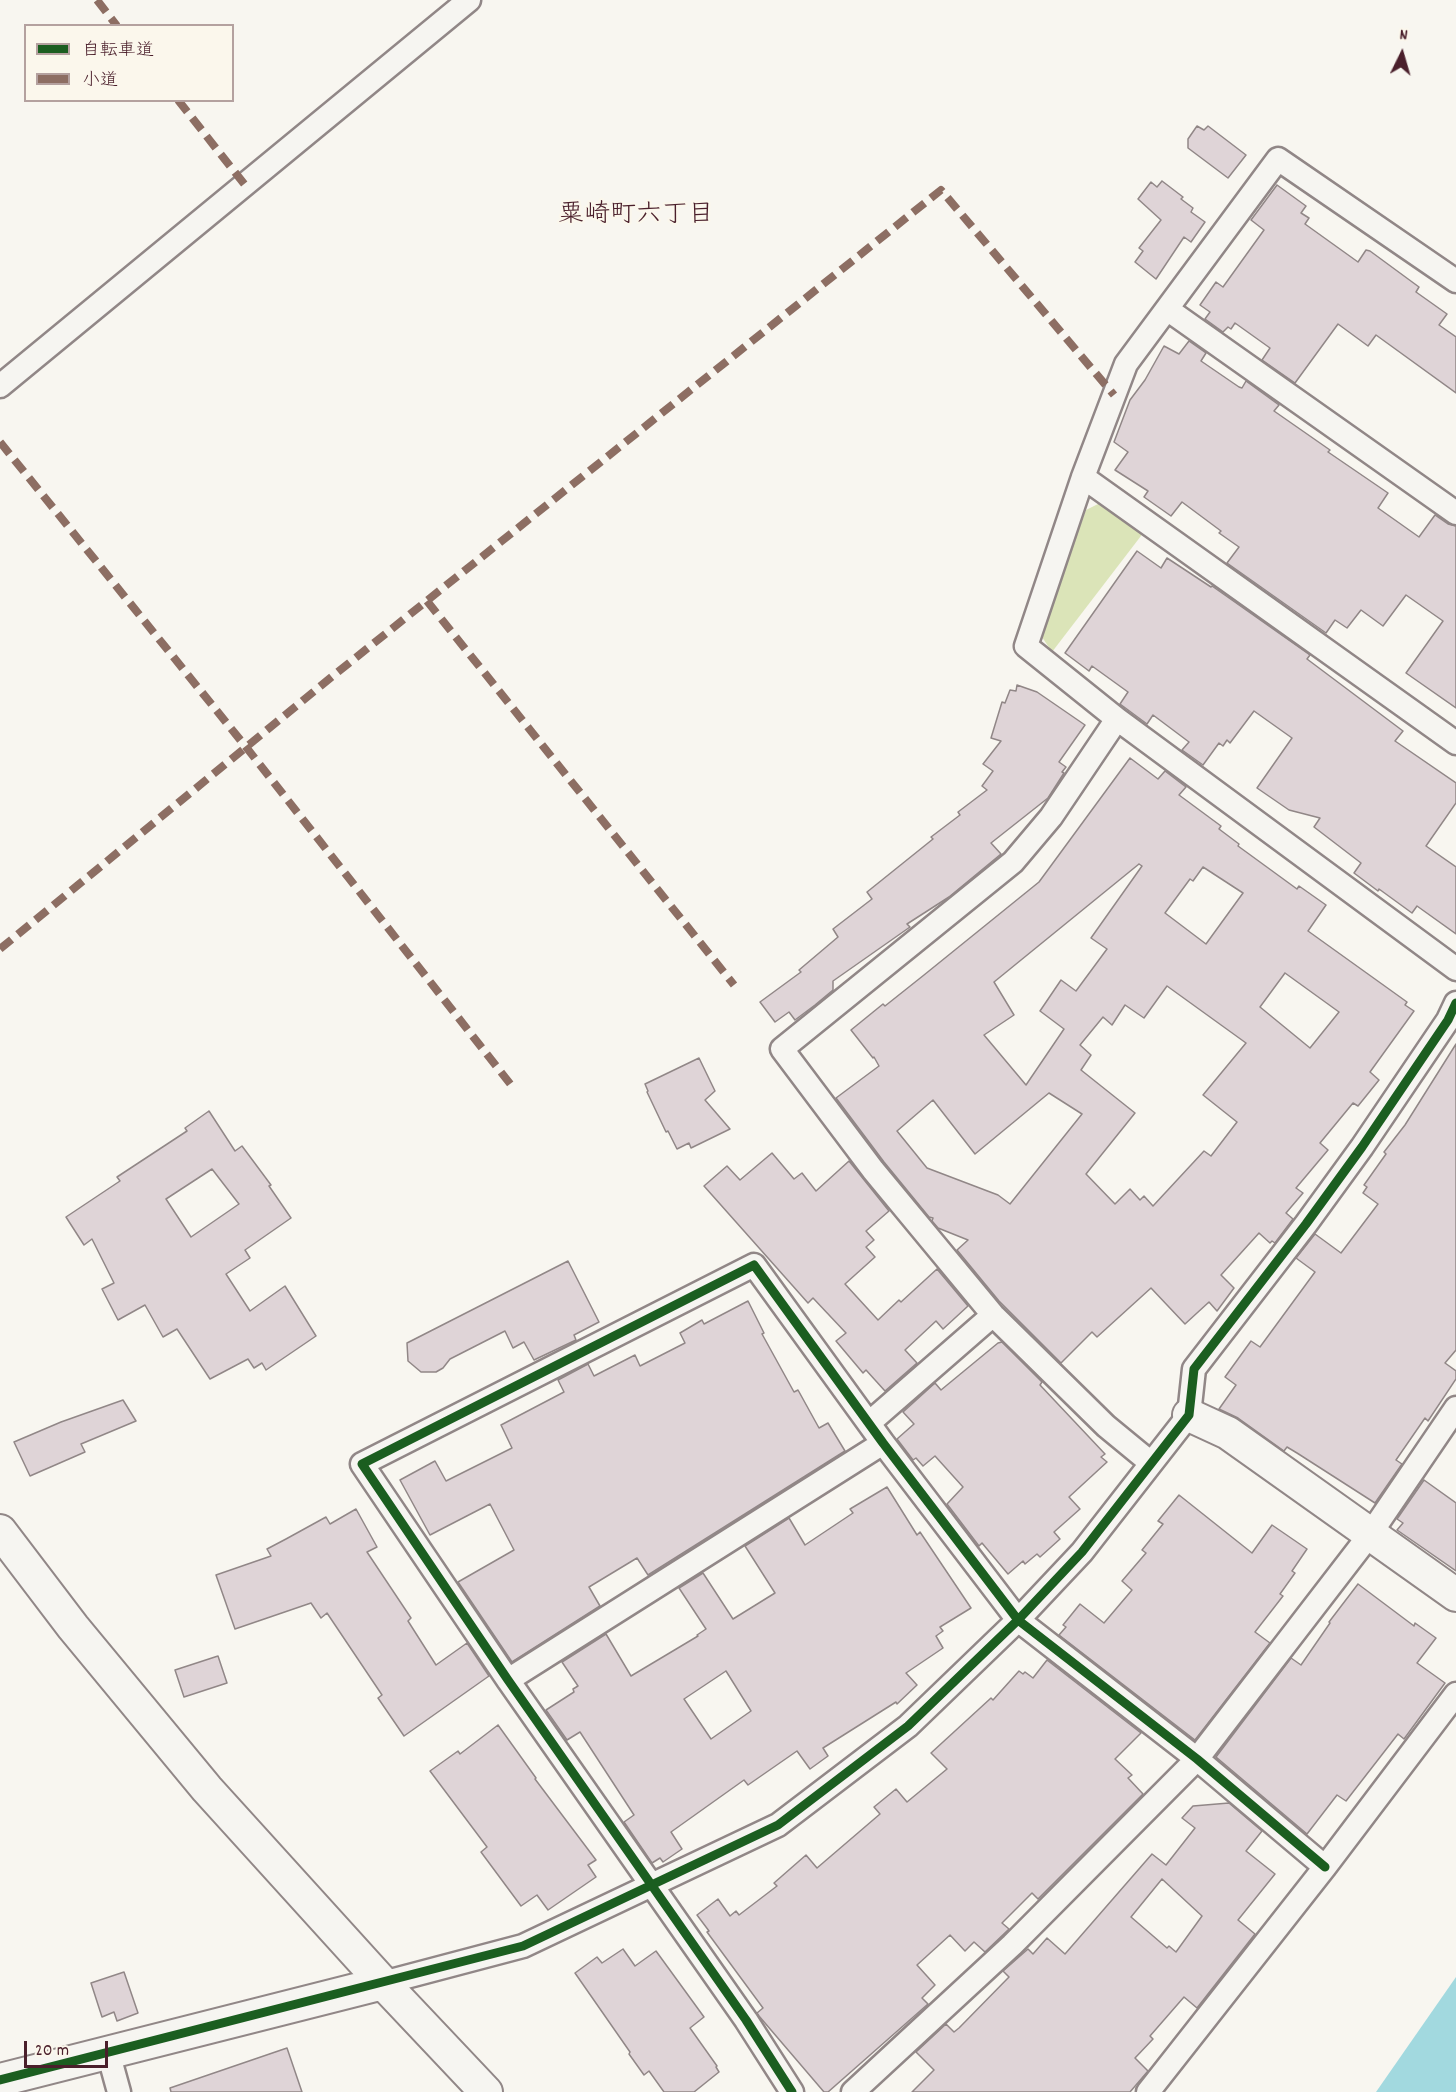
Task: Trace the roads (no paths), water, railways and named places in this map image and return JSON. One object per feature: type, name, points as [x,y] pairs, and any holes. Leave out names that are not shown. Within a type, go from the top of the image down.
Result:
[{"type":"street","points":[[0,386],[469,0]]},
{"type":"street","points":[[1456,281],[1278,159],[1125,364],[1083,477],[1026,646],[1116,719],[1456,969]]},
{"type":"street","points":[[1167,309],[1456,513]]},
{"type":"street","points":[[1083,477],[1456,743]]},
{"type":"street","points":[[1116,719],[1051,817],[1013,862],[782,1049],[873,1170],[993,1315],[1106,1426],[1151,1463]]},
{"type":"street","points":[[0,2080],[523,1946],[778,1824],[908,1726],[1018,1620],[1082,1552],[1189,1415],[1194,1369],[1327,1195],[1453,1017]]},
{"type":"street","points":[[792,2092],[746,2020],[508,1680],[362,1464],[754,1265],[883,1443],[1018,1620],[1197,1759],[1325,1867]]},
{"type":"street","points":[[869,1423],[993,1315]]},
{"type":"street","points":[[853,2092],[1012,1945],[1197,1759],[1371,1533],[1456,1408]]},
{"type":"street","points":[[1189,1415],[1228,1433],[1456,1595]]},
{"type":"street","points":[[508,1680],[883,1443]]},
{"type":"street","points":[[0,1531],[73,1627],[207,1789],[383,1983],[486,2092]]},
{"type":"street","points":[[1148,2092],[1325,1867],[1456,1694]]},
{"type":"street","points":[[108,2052],[119,2092]]},
{"type":"water","points":[[1456,1977],[1456,2092],[1376,2092]]},
{"type":"district","name":"粟崎町六丁目","points":[[636,217]]}]
